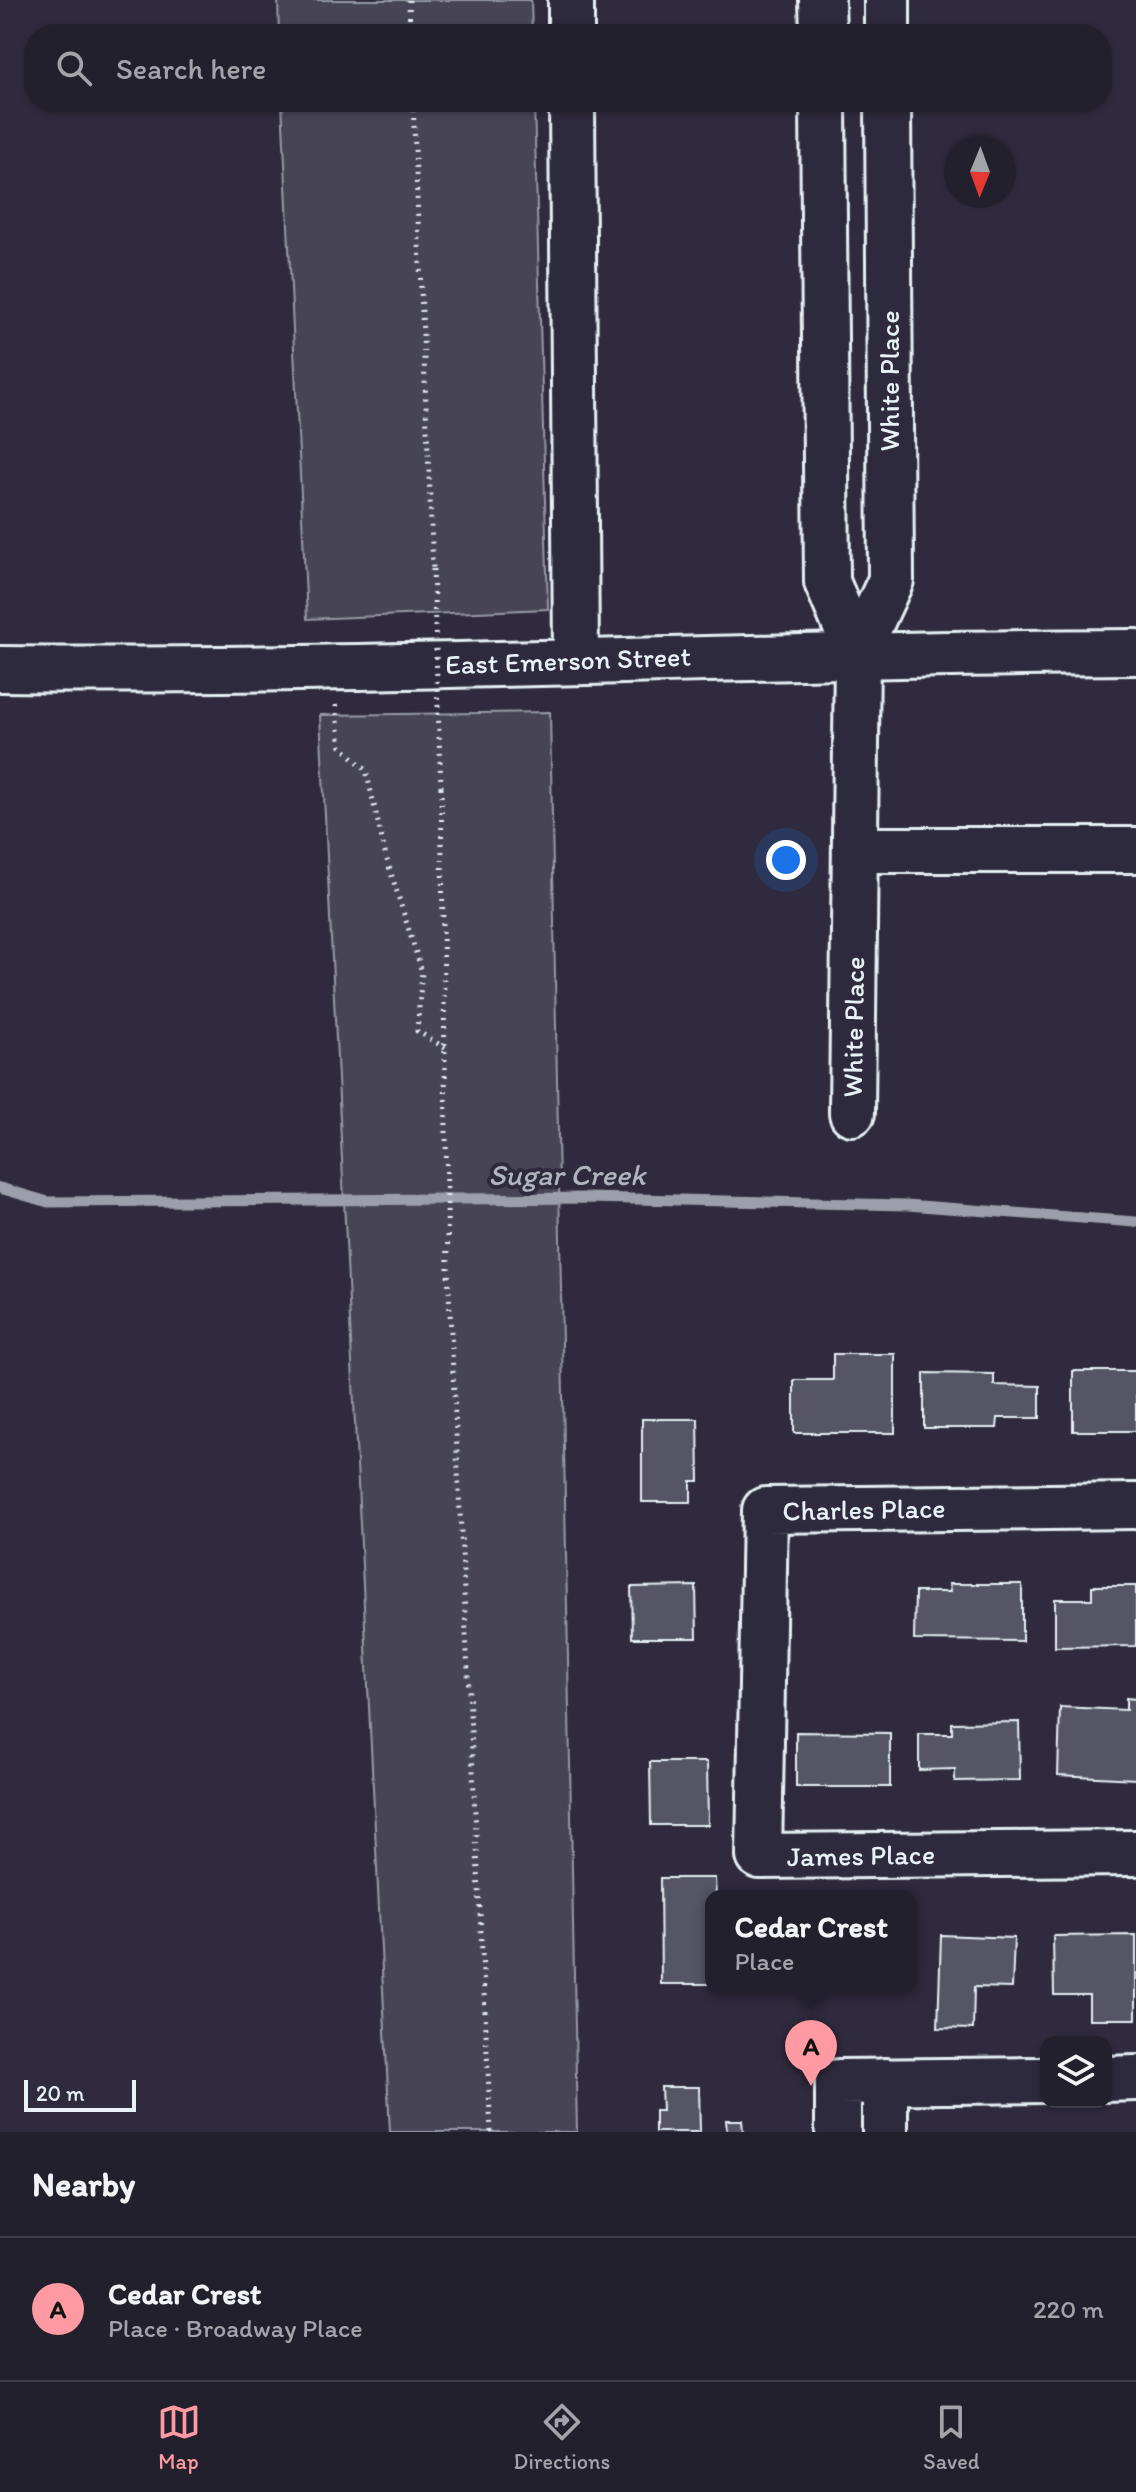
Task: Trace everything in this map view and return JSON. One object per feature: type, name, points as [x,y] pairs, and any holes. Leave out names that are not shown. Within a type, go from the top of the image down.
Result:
[{"type":"street","points":[[571,0],[571,24]]},
{"type":"street","points":[[822,0],[823,24]]},
{"type":"street","points":[[887,0],[887,24]]},
{"type":"street","points":[[572,112],[576,660]]},
{"type":"street","name":"White Place","points":[[823,112],[827,582],[857,653],[852,1113]]},
{"type":"street","name":"White Place","points":[[857,653],[891,580],[888,112]]},
{"type":"street","name":"East Emerson Street","points":[[0,669],[329,667],[857,653],[1136,652]]},
{"type":"street","points":[[855,850],[1136,850]]},
{"type":"street","name":"Charles Place","points":[[762,1683],[765,1510],[1136,1506]]},
{"type":"street","name":"James Place","points":[[762,1683],[759,1856],[1136,1853]]},
{"type":"street","points":[[1112,2079],[1136,2078]]},
{"type":"street","points":[[838,2132],[838,2082],[1040,2080]]},
{"type":"street","points":[[885,2081],[885,2132]]},
{"type":"path","points":[[409,0],[410,24]]},
{"type":"path","points":[[413,112],[441,787],[448,1272],[491,2132]]},
{"type":"path","points":[[329,667],[341,746],[366,770],[386,857],[422,972],[417,1031],[446,1049]]},
{"type":"shaded area","points":[[278,0],[531,0],[532,24],[279,24]]},
{"type":"shaded area","points":[[282,112],[534,112],[548,609],[307,619]]},
{"type":"shaded area","points":[[550,712],[577,2132],[390,2132],[320,715]]},
{"type":"building","points":[[833,1354],[895,1354],[895,1433],[794,1433],[794,1380],[833,1380]]},
{"type":"building","points":[[1073,1371],[1136,1371],[1136,1431],[1073,1431]]},
{"type":"building","points":[[924,1373],[994,1374],[994,1385],[1040,1386],[1040,1418],[998,1418],[997,1428],[924,1428]]},
{"type":"building","points":[[642,1419],[698,1419],[699,1481],[691,1481],[691,1502],[642,1502]]},
{"type":"building","points":[[949,1584],[1022,1584],[1022,1641],[914,1640],[915,1592],[950,1592]]},
{"type":"building","points":[[696,1586],[697,1638],[632,1638],[631,1587]]},
{"type":"building","points":[[1092,1586],[1136,1586],[1136,1646],[1055,1647],[1055,1599],[1092,1599]]},
{"type":"building","points":[[1126,1698],[1136,1699],[1136,1779],[1058,1775],[1060,1707],[1126,1710]]},
{"type":"building","points":[[1019,1722],[1020,1780],[955,1781],[955,1769],[919,1770],[919,1734],[952,1734],[952,1723]]},
{"type":"building","points":[[796,1732],[890,1733],[890,1787],[796,1787]]},
{"type":"building","points":[[650,1762],[707,1762],[708,1825],[651,1825]]},
{"type":"building","points":[[660,1878],[715,1878],[716,1890],[705,1890],[705,1984],[661,1984]]},
{"type":"building","points":[[941,1935],[1014,1938],[1012,1988],[974,1987],[973,2029],[938,2028]]},
{"type":"building","points":[[1136,1935],[1136,2019],[1089,2019],[1089,1995],[1054,1995],[1053,1936]]},
{"type":"building","points":[[661,2087],[699,2087],[700,2132],[655,2132],[655,2111],[662,2111]]},
{"type":"building","points":[[726,2120],[742,2120],[743,2132],[727,2132]]},
{"type":"waterway","name":"Sugar Creek","points":[[0,1188],[48,1202],[586,1198],[907,1205],[1136,1222]]},
{"type":"place","name":"Cedar Crest","points":[[811,2086]]}]
